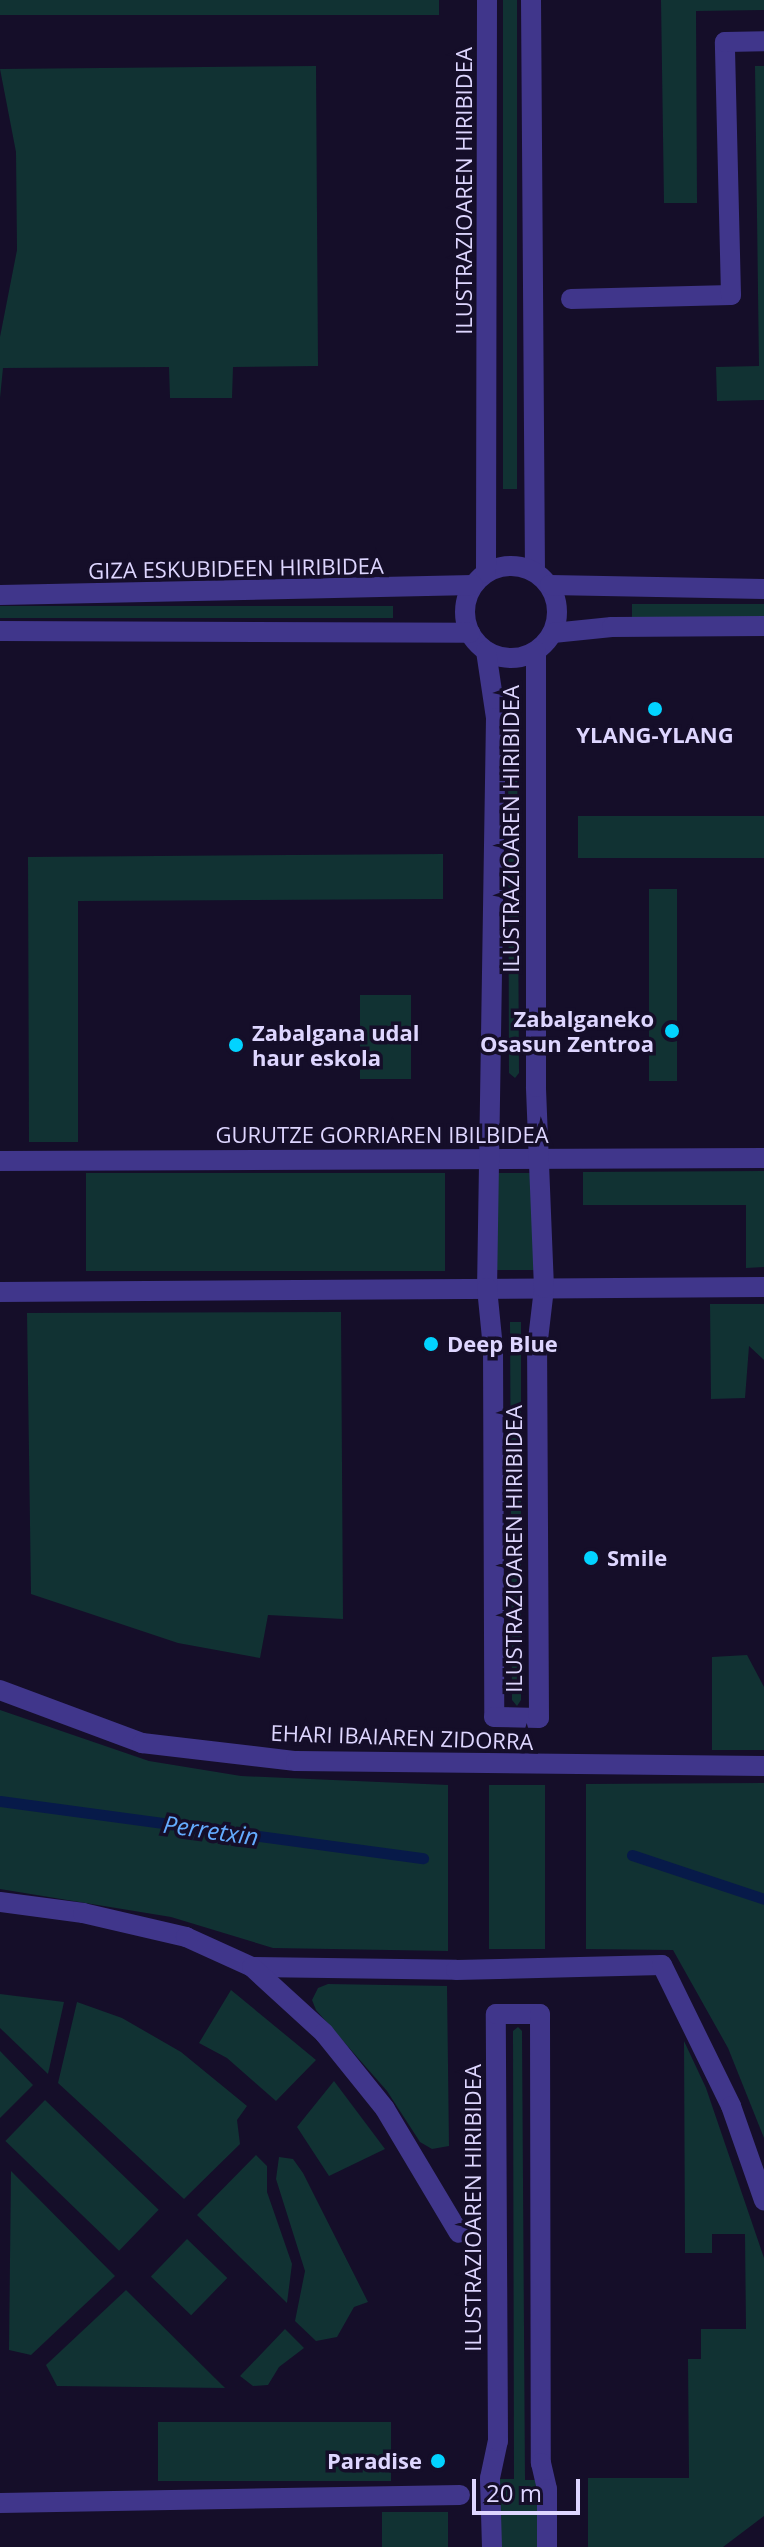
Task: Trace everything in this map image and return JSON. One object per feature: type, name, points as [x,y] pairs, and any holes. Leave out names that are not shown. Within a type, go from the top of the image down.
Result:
[{"type":"street","name":"ILUSTRAZIOAREN HIRIBIDEA","points":[[480,579],[487,0]]},
{"type":"street","points":[[531,0],[543,579],[558,609],[553,633],[536,651],[506,658],[486,651],[470,633],[465,609],[480,579],[505,565],[543,579],[764,589]]},
{"type":"street","points":[[571,299],[731,295],[725,42],[764,41]]},
{"type":"street","name":"GIZA ESKUBIDEEN HIRIBIDEA","points":[[0,595],[480,579]]},
{"type":"street","points":[[553,633],[612,627],[764,626]]},
{"type":"street","points":[[0,631],[470,633]]},
{"type":"street","name":"ILUSTRAZIOAREN HIRIBIDEA","points":[[486,651],[496,718],[487,1288],[493,1348],[494,1717],[539,1718],[537,1348],[544,1288],[542,1158],[536,1071],[536,651]]},
{"type":"street","name":"GURUTZE GORRIAREN IBILBIDEA","points":[[0,1161],[764,1158]]},
{"type":"street","points":[[0,1292],[764,1287]]},
{"type":"street","name":"EHARI IBAIAREN ZIDORRA","points":[[0,1690],[142,1743],[296,1761],[764,1766]]},
{"type":"street","points":[[0,1902],[83,1913],[186,1937],[252,1967],[324,2033],[385,2109],[459,2233]]},
{"type":"street","points":[[252,1967],[456,1970],[662,1965],[731,2106],[764,2200]]},
{"type":"street","name":"ILUSTRAZIOAREN HIRIBIDEA","points":[[492,2547],[490,2478],[498,2441],[496,2014],[540,2014],[541,2463],[547,2489],[547,2547]]},
{"type":"street","points":[[0,2503],[460,2495]]},
{"type":"green space","points":[[0,0],[439,0],[439,15],[0,15]]},
{"type":"green space","points":[[503,0],[517,0],[517,489],[503,489]]},
{"type":"green space","points":[[661,0],[764,0],[764,10],[696,11],[697,203],[664,203]]},
{"type":"green space","points":[[316,66],[318,366],[233,367],[232,398],[170,398],[169,367],[3,368],[0,398],[0,337],[17,250],[16,152],[0,69]]},
{"type":"green space","points":[[755,66],[764,66],[764,400],[717,401],[716,367],[759,366]]},
{"type":"green space","points":[[632,604],[764,604],[764,618],[632,618]]},
{"type":"green space","points":[[0,606],[393,606],[393,618],[0,618]]},
{"type":"green space","points":[[508,732],[517,732],[519,1073],[515,1078],[509,1073]]},
{"type":"green space","points":[[578,816],[764,816],[764,858],[578,858]]},
{"type":"green space","points":[[443,854],[443,899],[78,901],[78,1142],[29,1142],[28,857]]},
{"type":"green space","points":[[649,889],[677,889],[677,1081],[649,1081]]},
{"type":"green space","points":[[360,995],[411,995],[411,1079],[360,1079]]},
{"type":"green space","points":[[764,1171],[764,1267],[746,1268],[746,1205],[583,1205],[583,1172]]},
{"type":"green space","points":[[86,1173],[445,1173],[445,1271],[86,1271]]},
{"type":"green space","points":[[496,1173],[534,1173],[534,1270],[496,1270]]},
{"type":"green space","points":[[710,1304],[764,1304],[764,1360],[749,1346],[745,1398],[711,1399]]},
{"type":"green space","points":[[341,1312],[343,1619],[268,1615],[260,1658],[178,1643],[31,1594],[27,1313]]},
{"type":"green space","points":[[510,1322],[521,1322],[521,1700],[517,1706],[512,1700]]},
{"type":"green space","points":[[747,1655],[764,1687],[764,1750],[712,1750],[712,1657]]},
{"type":"green space","points":[[0,1710],[149,1761],[241,1776],[448,1785],[448,1951],[273,1948],[171,1917],[0,1889]]},
{"type":"green space","points":[[764,1783],[764,2138],[728,2048],[673,1950],[586,1949],[586,1784]]},
{"type":"green space","points":[[489,1785],[545,1785],[545,1949],[489,1949]]},
{"type":"green space","points":[[328,1984],[447,1986],[449,2146],[432,2149],[420,2142],[387,2091],[316,2010],[312,2000],[318,1988]]},
{"type":"green space","points":[[231,1990],[316,2060],[276,2101],[227,2058],[199,2043]]},
{"type":"green space","points":[[0,1994],[64,2002],[48,2074],[0,2028]]},
{"type":"green space","points":[[77,2002],[122,2018],[181,2052],[247,2106],[237,2120],[240,2144],[184,2199],[58,2083]]},
{"type":"green space","points":[[518,2027],[522,2031],[525,2480],[538,2480],[539,2547],[500,2547],[500,2479],[514,2479],[513,2031]]},
{"type":"green space","points":[[684,2041],[706,2088],[764,2258],[764,2516],[723,2547],[588,2547],[588,2478],[689,2478],[688,2359],[701,2359],[701,2329],[746,2329],[745,2234],[712,2234],[712,2253],[685,2253]]},
{"type":"green space","points":[[0,2051],[33,2085],[0,2118]]},
{"type":"green space","points":[[334,2081],[385,2149],[329,2176],[297,2127]]},
{"type":"green space","points":[[45,2100],[159,2210],[119,2251],[5,2141]]},
{"type":"green space","points":[[256,2155],[267,2166],[267,2192],[292,2264],[287,2303],[197,2215]]},
{"type":"green space","points":[[279,2157],[293,2159],[303,2173],[368,2302],[354,2307],[337,2337],[316,2341],[295,2321],[305,2271],[276,2179]]},
{"type":"green space","points":[[11,2171],[115,2276],[31,2355],[9,2350]]},
{"type":"green space","points":[[187,2239],[227,2278],[191,2315],[151,2276]]},
{"type":"green space","points":[[126,2290],[225,2388],[57,2386],[46,2365]]},
{"type":"green space","points":[[285,2329],[304,2348],[279,2367],[268,2385],[253,2386],[240,2376]]},
{"type":"green space","points":[[158,2422],[391,2422],[391,2481],[158,2481]]},
{"type":"green space","points":[[382,2512],[448,2512],[448,2547],[382,2547]]},
{"type":"waterway","name":"Perretxin","points":[[0,1801],[423,1858]]},
{"type":"waterway","name":"Perretxin","points":[[632,1855],[764,1899]]},
{"type":"place","name":"YLANG-YLANG","points":[[655,709]]},
{"type":"place","name":"Zabalganeko Osasun Zentroa","points":[[672,1031]]},
{"type":"place","name":"Zabalgana udal haur eskola","points":[[236,1045]]},
{"type":"place","name":"Deep Blue","points":[[431,1344]]},
{"type":"place","name":"Smile","points":[[591,1558]]},
{"type":"place","name":"Paradise","points":[[438,2461]]}]
